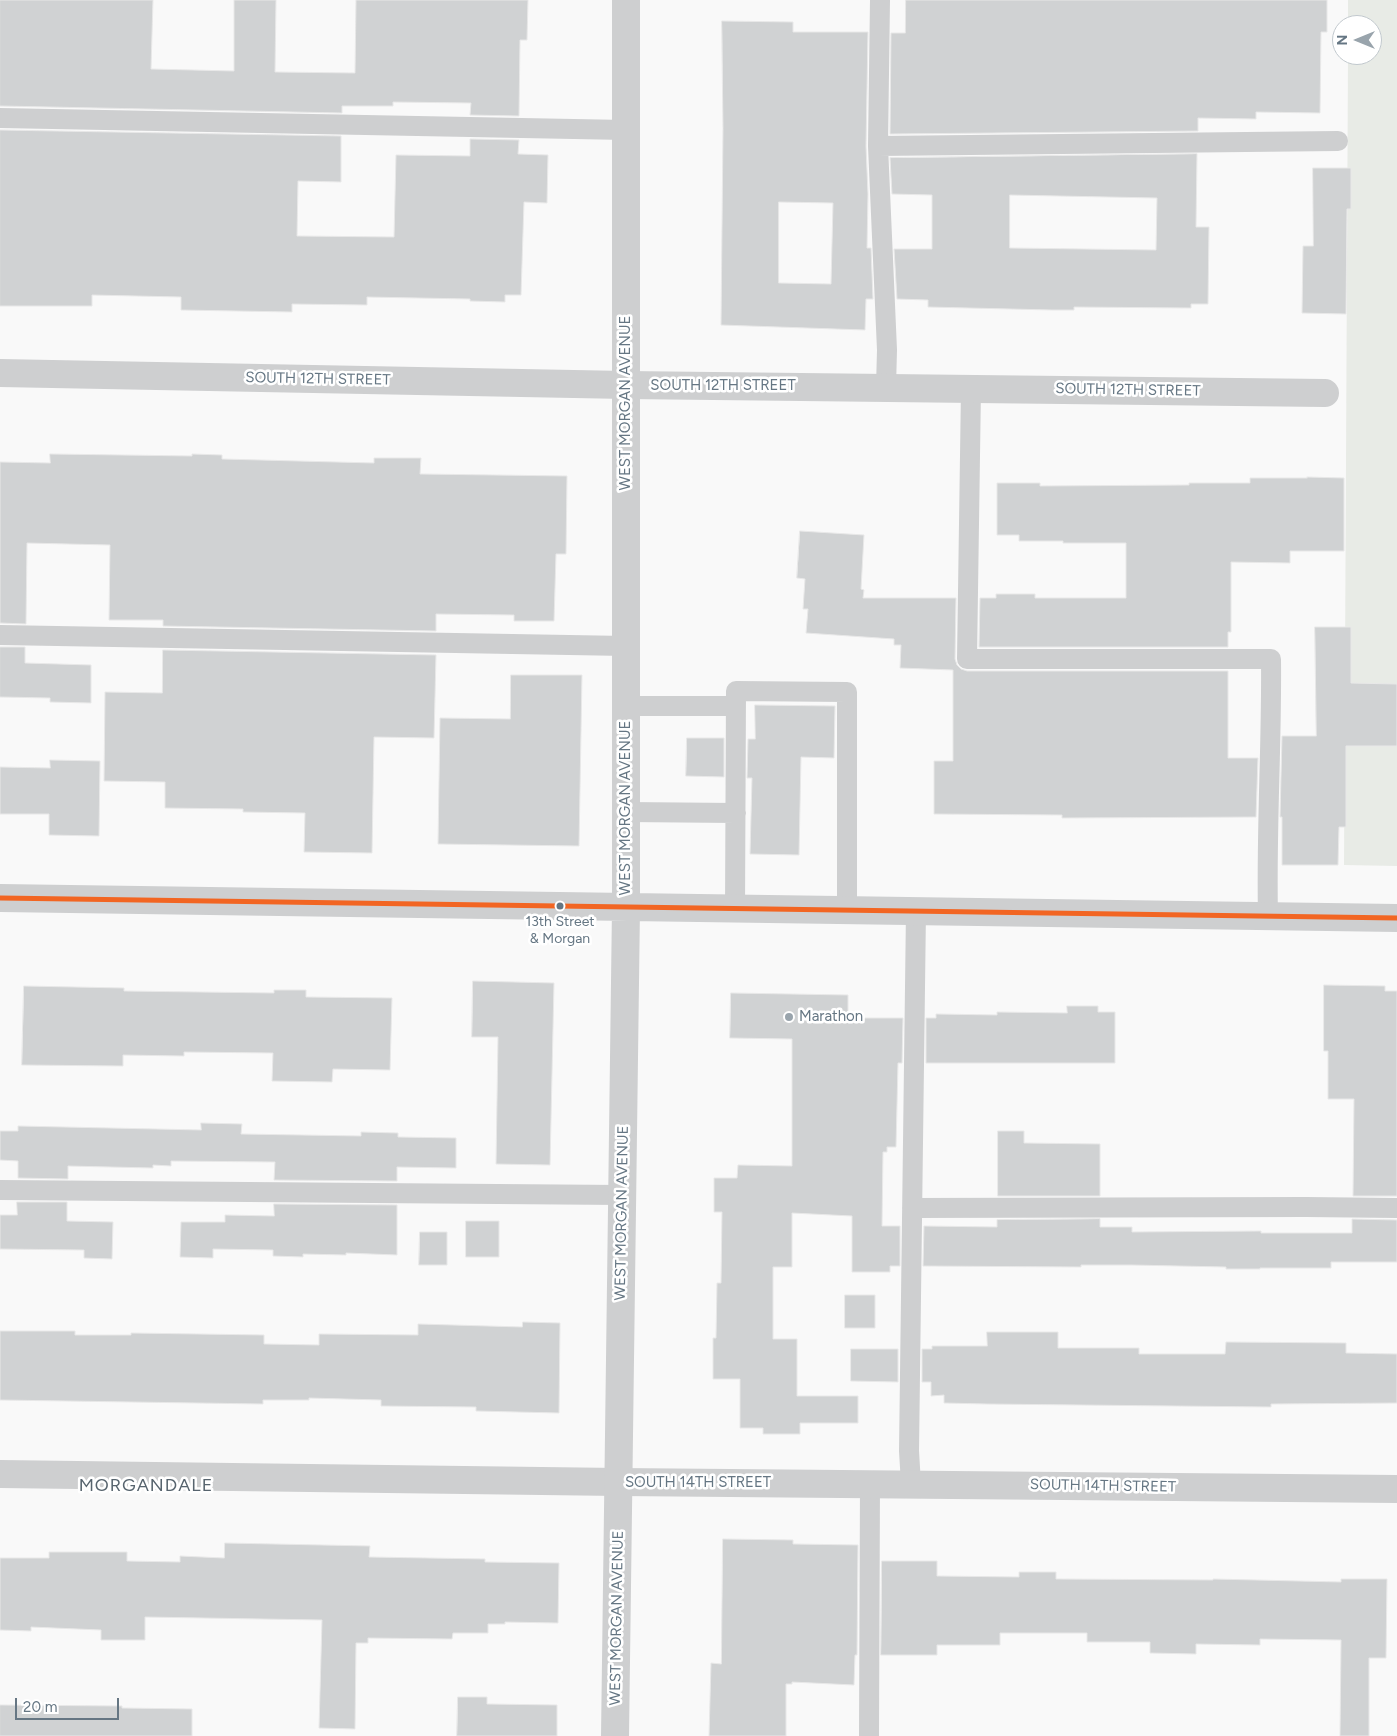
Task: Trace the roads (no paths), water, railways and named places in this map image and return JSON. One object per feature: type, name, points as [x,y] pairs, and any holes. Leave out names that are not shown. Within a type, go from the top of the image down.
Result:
[{"type":"street","name":"WEST MORGAN AVENUE","points":[[615,1736],[626,907],[626,0]]},
{"type":"street","name":"SOUTH 12TH STREET","points":[[0,373],[626,385],[1325,393]]},
{"type":"street","points":[[0,898],[1397,918]]},
{"type":"street","name":"SOUTH 14TH STREET","points":[[0,1474],[1397,1489]]},
{"type":"lane","points":[[880,0],[878,146],[886,387]]},
{"type":"lane","points":[[0,118],[626,130]]},
{"type":"lane","points":[[878,146],[1338,141]]},
{"type":"lane","points":[[971,388],[966,659],[1271,659],[1267,872],[1268,915]]},
{"type":"lane","points":[[0,635],[626,646]]},
{"type":"lane","points":[[735,909],[736,691],[847,692],[846,909]]},
{"type":"lane","points":[[626,706],[736,706]]},
{"type":"lane","points":[[626,812],[736,813]]},
{"type":"lane","points":[[911,1484],[908,1451],[916,910]]},
{"type":"lane","points":[[0,1190],[622,1195]]},
{"type":"lane","points":[[912,1208],[1397,1208]]},
{"type":"lane","points":[[869,1736],[870,1484]]},
{"type":"place","name":"13th Street & Morgan","points":[[560,906]]},
{"type":"place","name":"Marathon","points":[[789,1017]]},
{"type":"district","name":"MORGANDALE","points":[[146,1486]]}]
